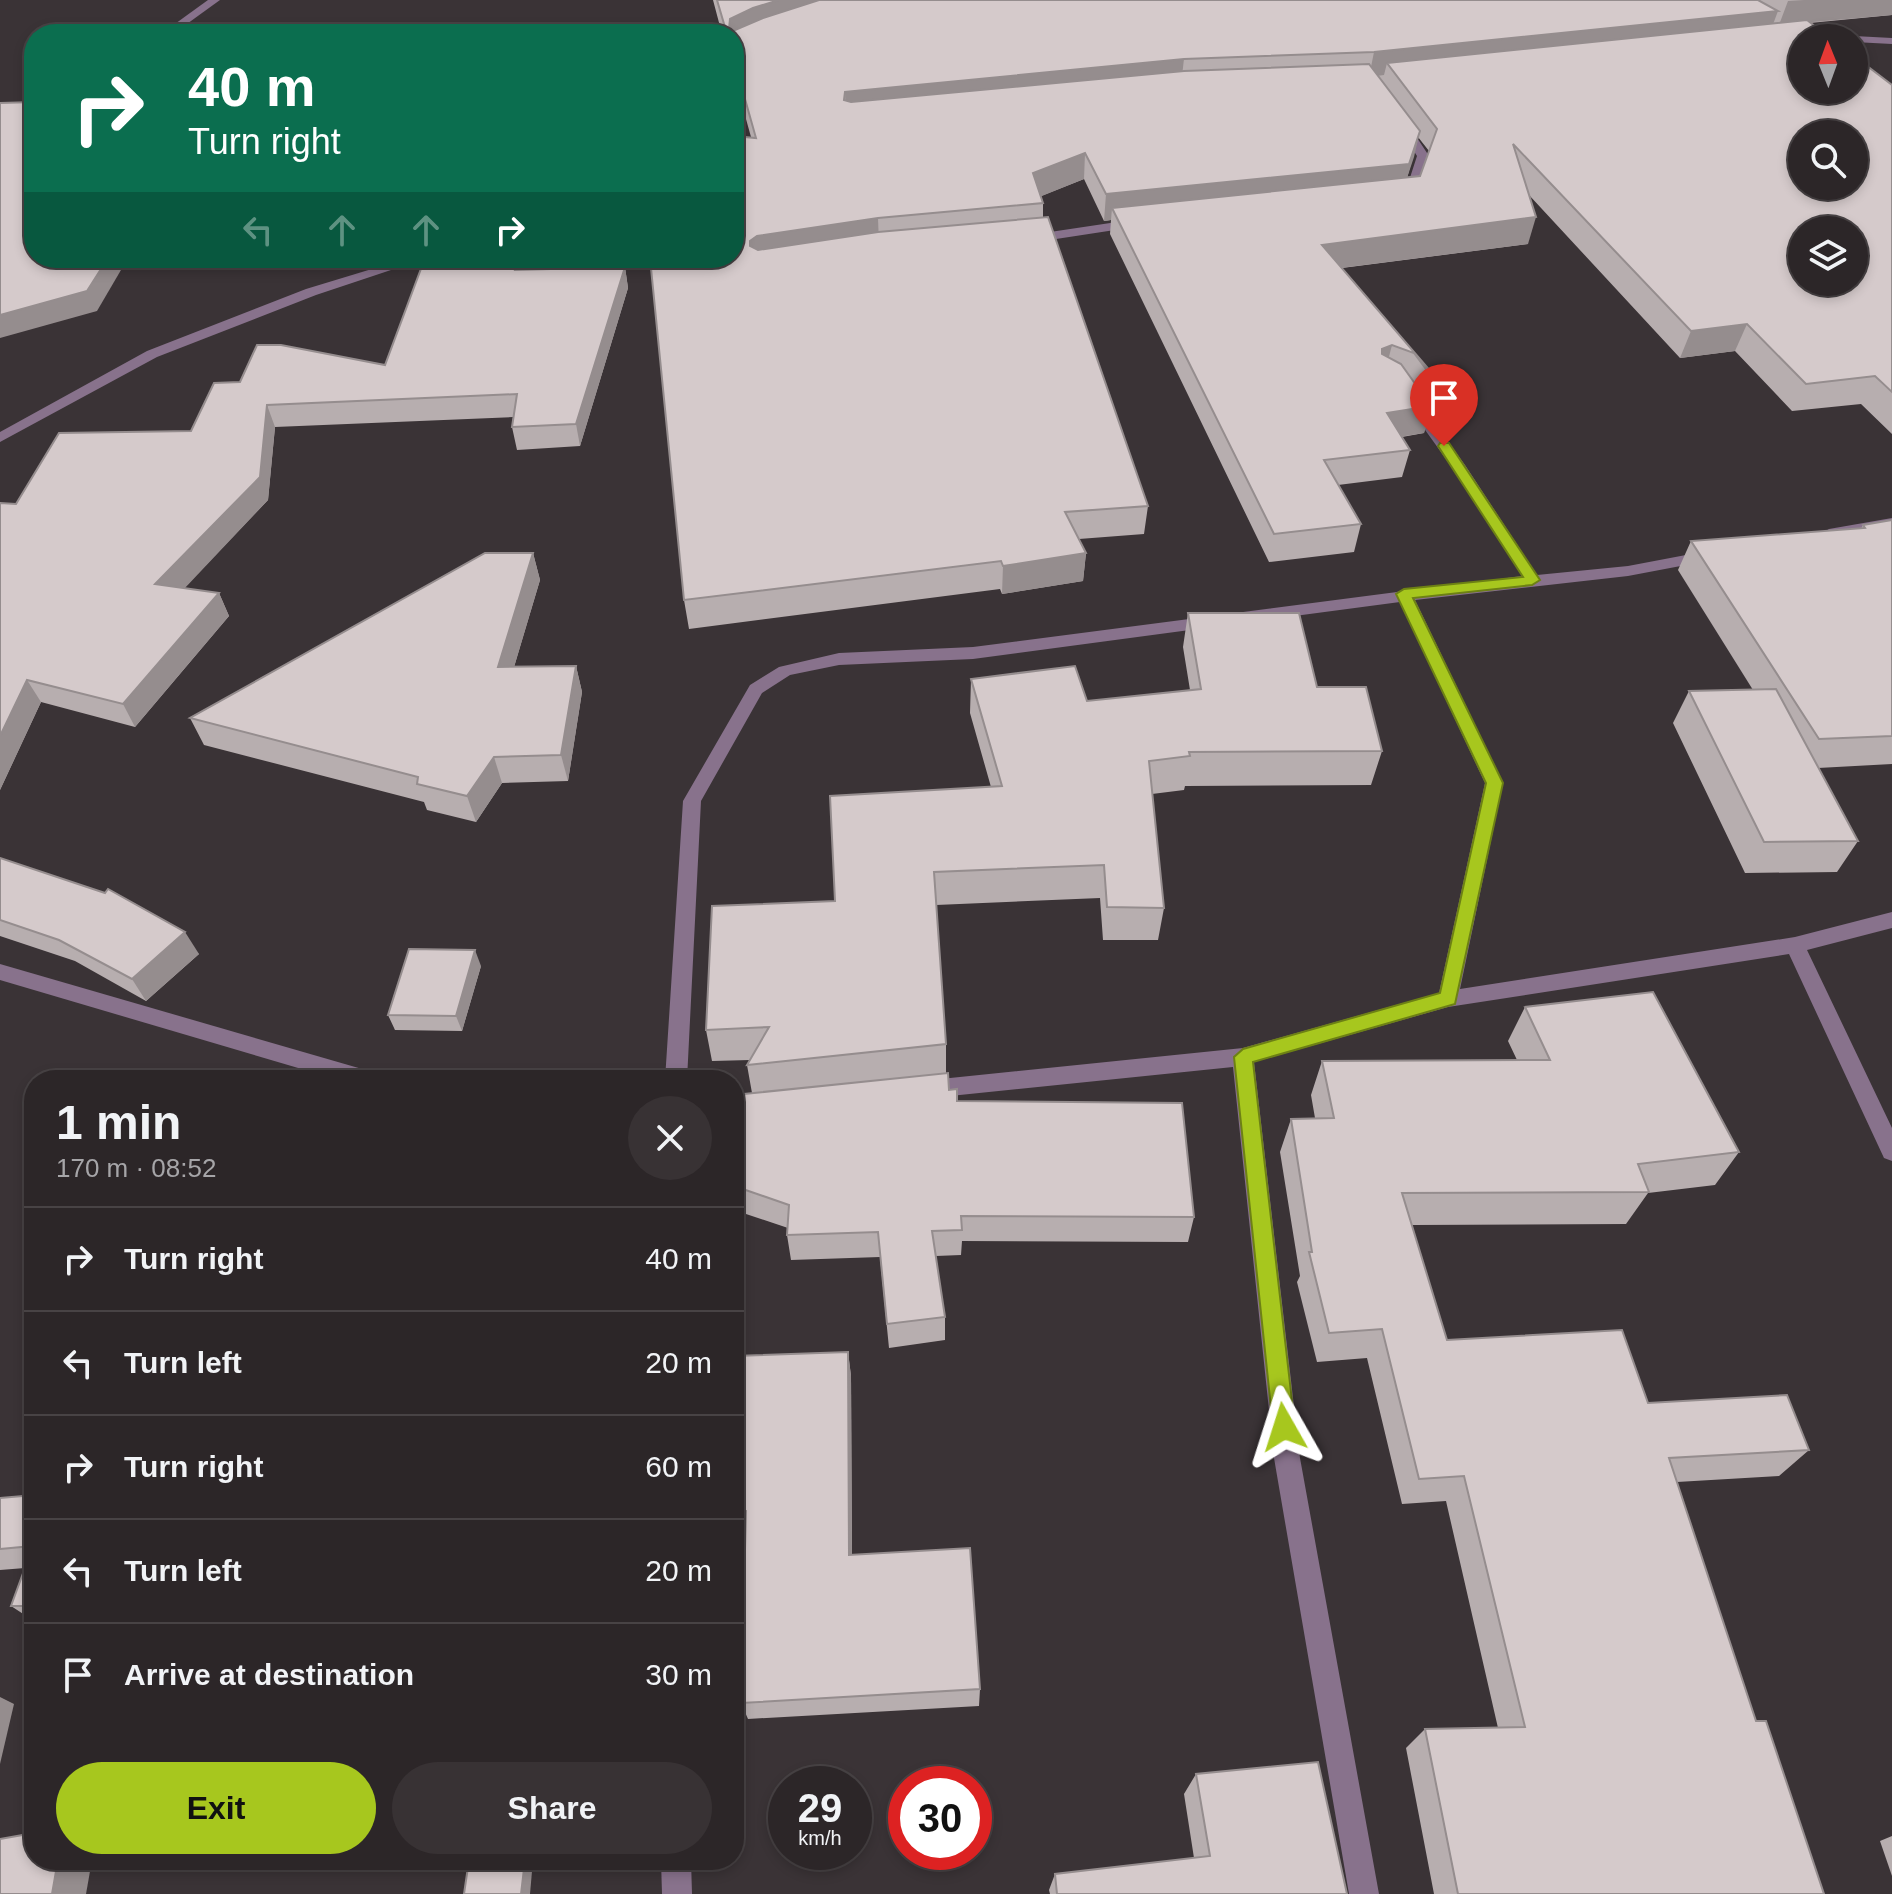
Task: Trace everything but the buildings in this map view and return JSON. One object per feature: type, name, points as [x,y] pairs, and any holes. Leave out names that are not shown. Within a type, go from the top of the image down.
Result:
[{"type":"street","points":[[180,24],[215,0]]},
{"type":"street","points":[[1868,40],[1892,41]]},
{"type":"street","points":[[1388,106],[1423,156],[1410,196],[1395,198]]},
{"type":"street","points":[[1021,240],[1150,222]]},
{"type":"street","points":[[0,438],[165,348],[347,279],[386,268]]},
{"type":"street","points":[[1401,386],[1458,465],[1532,580]]},
{"type":"street","points":[[1806,538],[1892,523]]},
{"type":"street","points":[[677,1070],[692,801],[756,689],[785,671],[839,659],[973,653],[1404,594],[1628,571],[1717,555]]},
{"type":"street","points":[[1404,594],[1494,783],[1448,999]]},
{"type":"street","points":[[904,1092],[1243,1057],[1448,999],[1795,945],[1892,920]]},
{"type":"street","points":[[1795,945],[1892,1151]]},
{"type":"street","points":[[0,972],[335,1070]]},
{"type":"street","points":[[1243,1057],[1287,1458],[1364,1894]]},
{"type":"street","points":[[676,1870],[677,1894]]},
{"type":"route","points":[[1284,1427],[1243,1057],[1448,999],[1494,783],[1404,594],[1532,580],[1444,446]]}]
